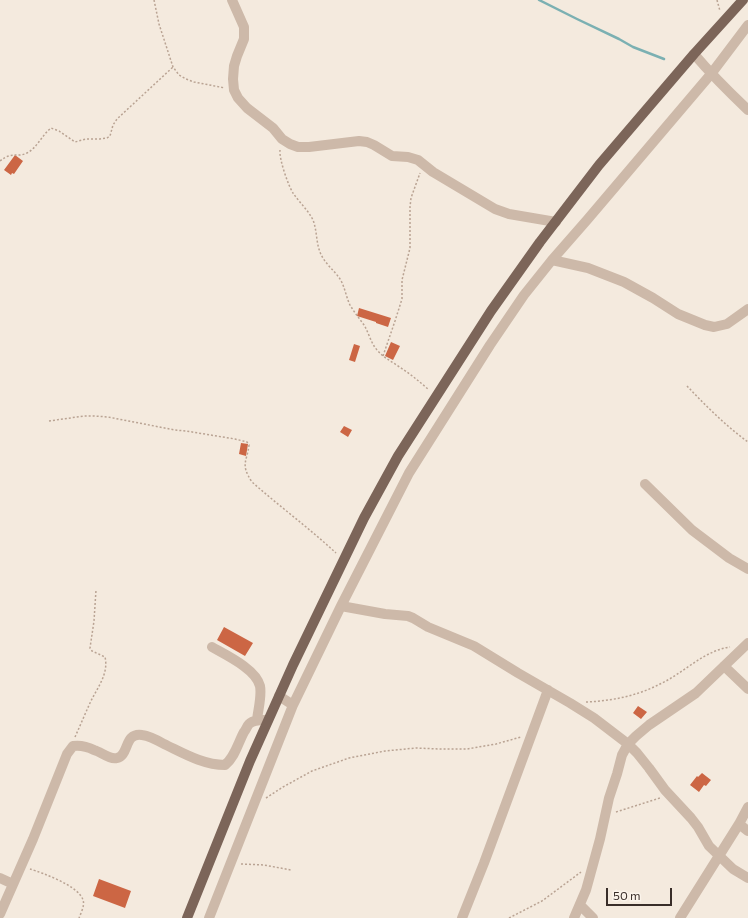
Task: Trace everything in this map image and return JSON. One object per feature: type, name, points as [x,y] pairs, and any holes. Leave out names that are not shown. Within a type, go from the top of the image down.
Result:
[{"type":"main road","points":[[187,918],[233,802],[268,720],[364,518],[398,456],[491,311],[598,165],[743,0]]},
{"type":"street","points":[[232,0],[244,27],[244,39],[234,66],[234,90],[238,98],[247,108],[273,128],[282,139],[298,147],[309,147],[359,140],[367,142],[392,156],[414,158],[433,172],[495,209],[509,214],[556,222]]},
{"type":"street","points":[[209,918],[293,705],[341,606],[409,473],[490,345],[524,295],[552,260],[711,74],[748,24]]},
{"type":"street","points":[[694,54],[711,74],[748,110]]},
{"type":"street","points":[[552,260],[588,268],[624,282],[678,314],[705,325],[714,327],[727,324],[748,309]]},
{"type":"street","points":[[645,484],[692,530],[729,558],[748,569]]},
{"type":"street","points":[[341,606],[413,618],[474,646],[594,718],[628,744],[645,762],[670,795],[691,818],[709,846],[733,869],[748,878]]},
{"type":"street","points":[[574,918],[586,890],[609,798],[622,755],[628,744],[649,725],[696,693],[747,644]]},
{"type":"street","points":[[212,647],[244,666],[256,678],[260,686],[257,720]]},
{"type":"street","points":[[724,666],[748,689]]},
{"type":"street","points":[[462,918],[548,690]]},
{"type":"street","points":[[279,696],[293,705]]},
{"type":"street","points":[[0,914],[34,839],[67,754],[73,746],[93,749],[115,759],[119,758],[123,754],[132,736],[136,734],[151,737],[205,762],[225,765],[233,756],[250,723],[257,720],[268,720]]},
{"type":"street","points":[[680,918],[739,824],[748,807]]},
{"type":"street","points":[[739,824],[748,831]]},
{"type":"street","points":[[0,878],[13,884]]},
{"type":"street","points":[[580,905],[592,918]]},
{"type":"path","points":[[154,0],[159,24],[173,66],[179,75],[194,82],[234,90]]},
{"type":"path","points":[[0,161],[6,156],[26,153],[51,128],[59,131],[75,142],[86,139],[107,138],[110,136],[113,125],[117,119],[173,66]]},
{"type":"path","points":[[282,139],[280,152],[293,193],[312,220],[317,234],[318,248],[321,255],[340,279],[350,304],[359,320],[364,325],[373,344],[383,356],[418,380],[436,397]]},
{"type":"path","points":[[383,356],[402,299],[402,280],[410,248],[411,198],[422,163]]},
{"type":"path","points":[[687,386],[739,436],[748,442]]},
{"type":"path","points":[[49,422],[84,416],[94,416],[175,430],[223,436],[248,442],[249,447],[245,460],[245,468],[252,482],[344,559]]},
{"type":"path","points":[[73,740],[101,684],[106,668],[105,657],[92,651],[90,648],[94,621],[96,590]]},
{"type":"path","points":[[570,703],[596,702],[622,698],[660,684],[716,650],[747,644]]},
{"type":"path","points":[[253,807],[283,786],[312,771],[349,758],[386,750],[416,748],[468,748],[496,744],[532,734]]},
{"type":"path","points":[[605,816],[670,795]]},
{"type":"path","points":[[509,918],[542,900],[593,862]]},
{"type":"path","points":[[231,864],[258,865],[291,870]]},
{"type":"path","points":[[21,866],[45,874],[62,882],[81,896],[84,902],[79,918]]},
{"type":"building","points":[[15,155],[23,161],[14,174],[12,173],[11,175],[4,170]]},
{"type":"building","points":[[359,308],[391,318],[388,327],[357,316]]},
{"type":"building","points":[[391,342],[400,346],[393,360],[385,356]]},
{"type":"building","points":[[354,344],[360,346],[355,362],[349,360]]},
{"type":"building","points":[[344,426],[352,430],[348,437],[340,432]]},
{"type":"building","points":[[241,443],[248,444],[246,456],[239,454]]},
{"type":"building","points":[[224,627],[253,643],[245,656],[217,640]]},
{"type":"building","points":[[638,706],[647,712],[641,719],[633,713]]},
{"type":"building","points":[[702,773],[711,780],[706,786],[704,785],[699,792],[690,785],[697,776],[698,777]]},
{"type":"building","points":[[99,879],[131,891],[125,908],[93,896]]},
{"type":"waterway","points":[[539,0],[633,47],[664,59]]}]
